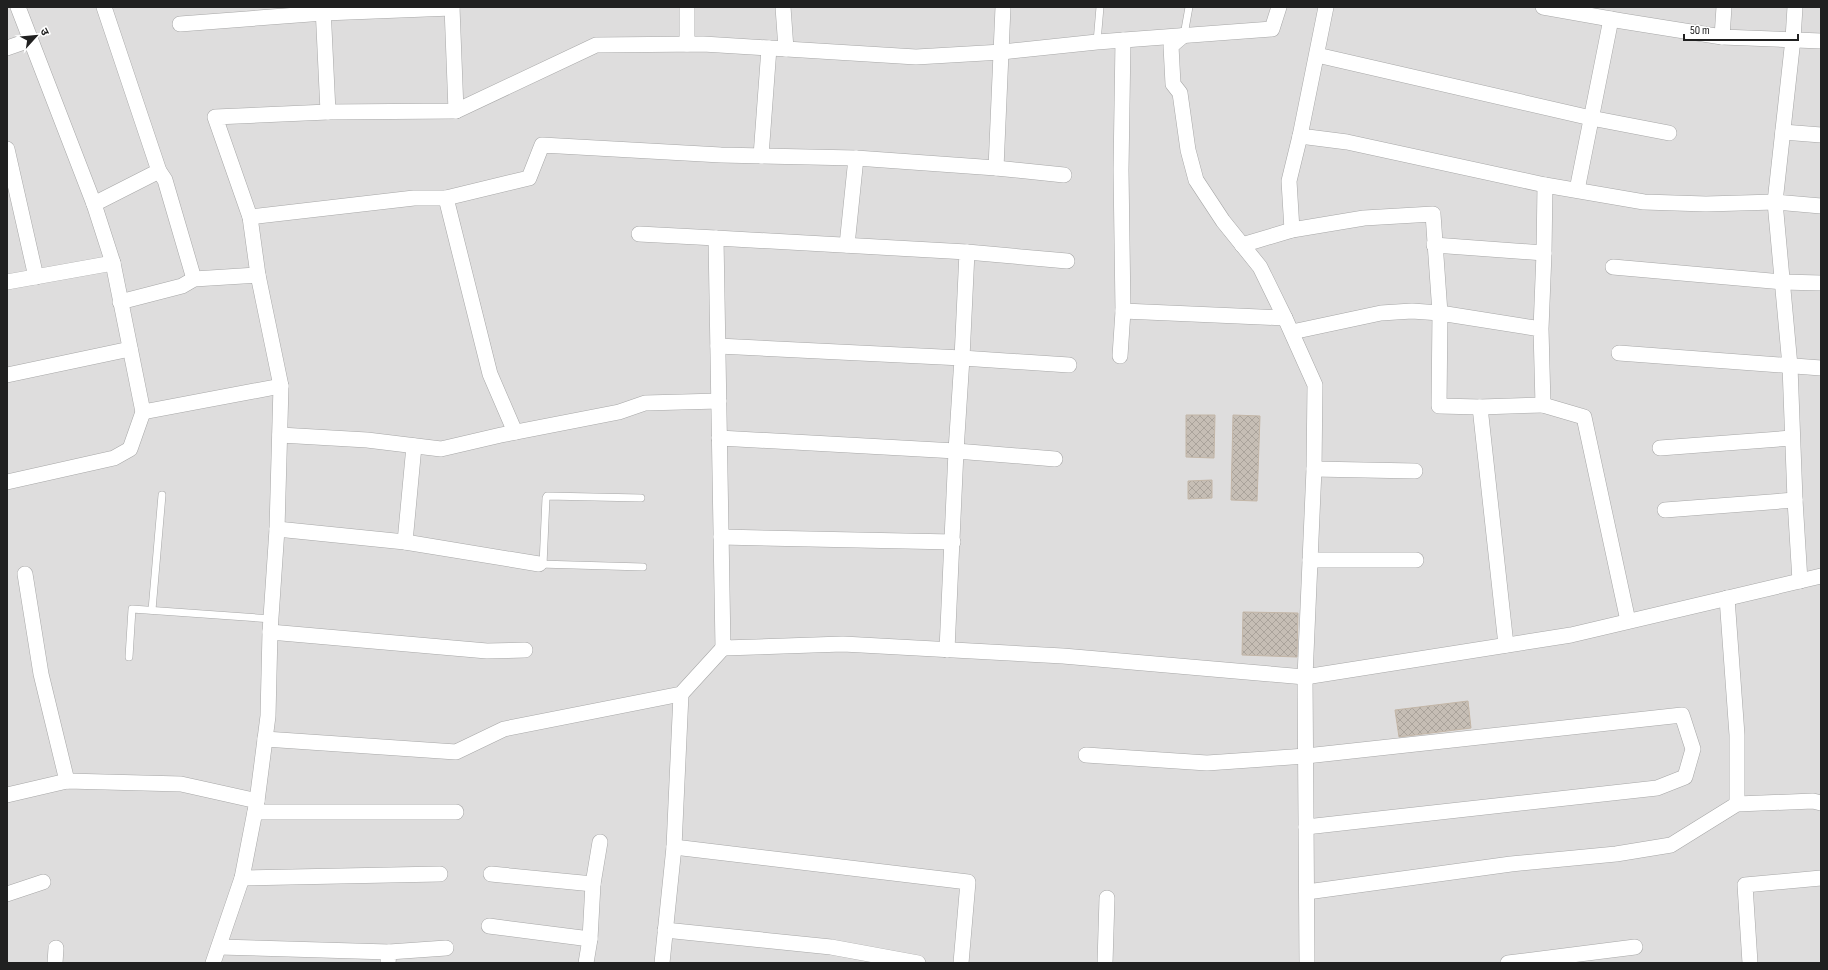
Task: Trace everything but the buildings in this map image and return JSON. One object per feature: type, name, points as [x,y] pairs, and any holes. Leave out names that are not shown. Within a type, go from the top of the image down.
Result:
[{"type":"street","points":[[7,482],[114,458],[130,449],[143,412],[113,263],[94,204],[18,7]]},
{"type":"street","points":[[104,7],[159,171],[165,180],[194,279]]},
{"type":"street","points":[[687,7],[687,44]]},
{"type":"street","points":[[783,7],[786,49]]},
{"type":"street","points":[[996,168],[1003,7]]},
{"type":"street","points":[[213,963],[242,878],[256,806],[268,716],[271,625],[277,529],[281,386],[258,275],[250,217],[215,116],[328,112],[456,111],[596,45],[687,44],[916,57],[1002,52],[1097,42],[1272,29],[1278,7]]},
{"type":"street","points":[[1292,230],[1289,181],[1300,136],[1326,7]]},
{"type":"street","points":[[1543,7],[1619,16],[1722,37],[1821,41]]},
{"type":"street","points":[[1722,37],[1724,7]]},
{"type":"street","points":[[1795,7],[1793,39],[1775,202],[1790,366],[1792,438],[1800,581]]},
{"type":"street","points":[[180,24],[323,10],[452,8],[456,111]]},
{"type":"street","points":[[323,10],[328,112]]},
{"type":"street","points":[[1577,190],[1591,118],[1619,16]]},
{"type":"street","points":[[1184,35],[1171,46],[1173,84],[1180,93],[1188,150],[1196,180],[1222,221],[1260,267],[1292,332],[1315,385],[1314,469],[1305,677],[1307,963]]},
{"type":"street","points":[[7,48],[30,40]]},
{"type":"street","points":[[1120,356],[1123,311],[1121,170],[1123,40]]},
{"type":"street","points":[[761,156],[769,48]]},
{"type":"street","points":[[1317,55],[1591,118],[1669,133]]},
{"type":"street","points":[[1783,132],[1821,135]]},
{"type":"street","points":[[1300,136],[1347,142],[1545,185],[1644,202],[1706,204],[1775,202],[1821,206]]},
{"type":"street","points":[[250,217],[414,198],[446,198],[529,178],[542,145],[761,156],[856,158],[996,168],[1064,175]]},
{"type":"street","points":[[7,149],[36,277]]},
{"type":"street","points":[[847,244],[856,158]]},
{"type":"street","points":[[94,204],[159,171]]},
{"type":"street","points":[[1542,405],[1541,329],[1545,185]]},
{"type":"street","points":[[446,198],[490,374],[515,432]]},
{"type":"street","points":[[1242,245],[1292,230],[1364,218],[1433,214],[1440,313],[1439,406],[1480,407],[1542,405],[1584,417],[1628,621]]},
{"type":"street","points":[[639,234],[847,244],[968,252],[1067,261]]},
{"type":"street","points":[[265,739],[456,752],[504,730],[681,694],[723,648],[716,238]]},
{"type":"street","points":[[1434,245],[1544,253]]},
{"type":"street","points":[[947,650],[956,451],[968,252]]},
{"type":"street","points":[[7,282],[113,263]]},
{"type":"street","points":[[1613,266],[1782,282],[1821,283]]},
{"type":"street","points":[[120,302],[182,286],[194,279],[258,275]]},
{"type":"street","points":[[1123,311],[1285,318]]},
{"type":"street","points":[[1292,332],[1381,314],[1412,311],[1440,313],[1541,329]]},
{"type":"street","points":[[718,346],[962,358],[1069,365]]},
{"type":"street","points":[[7,375],[130,348]]},
{"type":"street","points":[[1619,353],[1821,368]]},
{"type":"street","points":[[143,412],[281,386]]},
{"type":"street","points":[[280,435],[367,440],[441,449],[515,432],[619,412],[645,403],[718,401]]},
{"type":"street","points":[[1480,407],[1506,645]]},
{"type":"street","points":[[719,438],[956,451],[1055,459]]},
{"type":"street","points":[[1660,448],[1792,438]]},
{"type":"street","points":[[405,542],[414,446]]},
{"type":"street","points":[[1314,469],[1415,471]]},
{"type":"street","points":[[1665,510],[1795,500]]},
{"type":"street","points":[[277,529],[405,542],[541,564]]},
{"type":"street","points":[[721,537],[953,542]]},
{"type":"street","points":[[1310,560],[1416,560]]},
{"type":"street","points":[[25,574],[41,674],[67,782]]},
{"type":"street","points":[[723,648],[843,644],[1063,656],[1305,677],[1571,635],[1821,576]]},
{"type":"street","points":[[1727,598],[1737,735],[1737,804]]},
{"type":"street","points":[[271,625],[487,651],[525,650]]},
{"type":"street","points":[[662,963],[674,847],[681,694]]},
{"type":"street","points":[[1086,755],[1207,763],[1306,756],[1682,715],[1693,749],[1685,777],[1657,788],[1306,827]]},
{"type":"street","points":[[7,795],[67,782],[181,784],[256,806],[456,812]]},
{"type":"street","points":[[1306,892],[1511,864],[1616,854],[1672,845],[1737,804],[1813,800],[1821,803]]},
{"type":"street","points":[[586,963],[590,939],[593,884],[600,842]]},
{"type":"street","points":[[674,847],[968,882],[961,963]]},
{"type":"street","points":[[242,878],[440,874]]},
{"type":"street","points":[[491,874],[593,884]]},
{"type":"street","points":[[1750,963],[1745,885],[1821,878]]},
{"type":"street","points":[[7,894],[43,882]]},
{"type":"street","points":[[1105,963],[1107,898]]},
{"type":"street","points":[[489,926],[590,939]]},
{"type":"street","points":[[665,930],[832,947],[918,963]]},
{"type":"street","points":[[219,947],[388,958],[446,948]]},
{"type":"street","points":[[1508,963],[1635,947]]},
{"type":"street","points":[[55,963],[56,948]]},
{"type":"lane","points":[[1097,42],[1100,7]]},
{"type":"lane","points":[[1184,35],[1189,7]]},
{"type":"lane","points":[[152,610],[162,496]]},
{"type":"lane","points":[[641,498],[547,496],[541,564],[643,567]]},
{"type":"lane","points":[[130,657],[132,609],[152,610],[271,625]]},
{"type":"shaded area","points":[[7,7],[1821,7],[1821,963],[7,963]]}]
